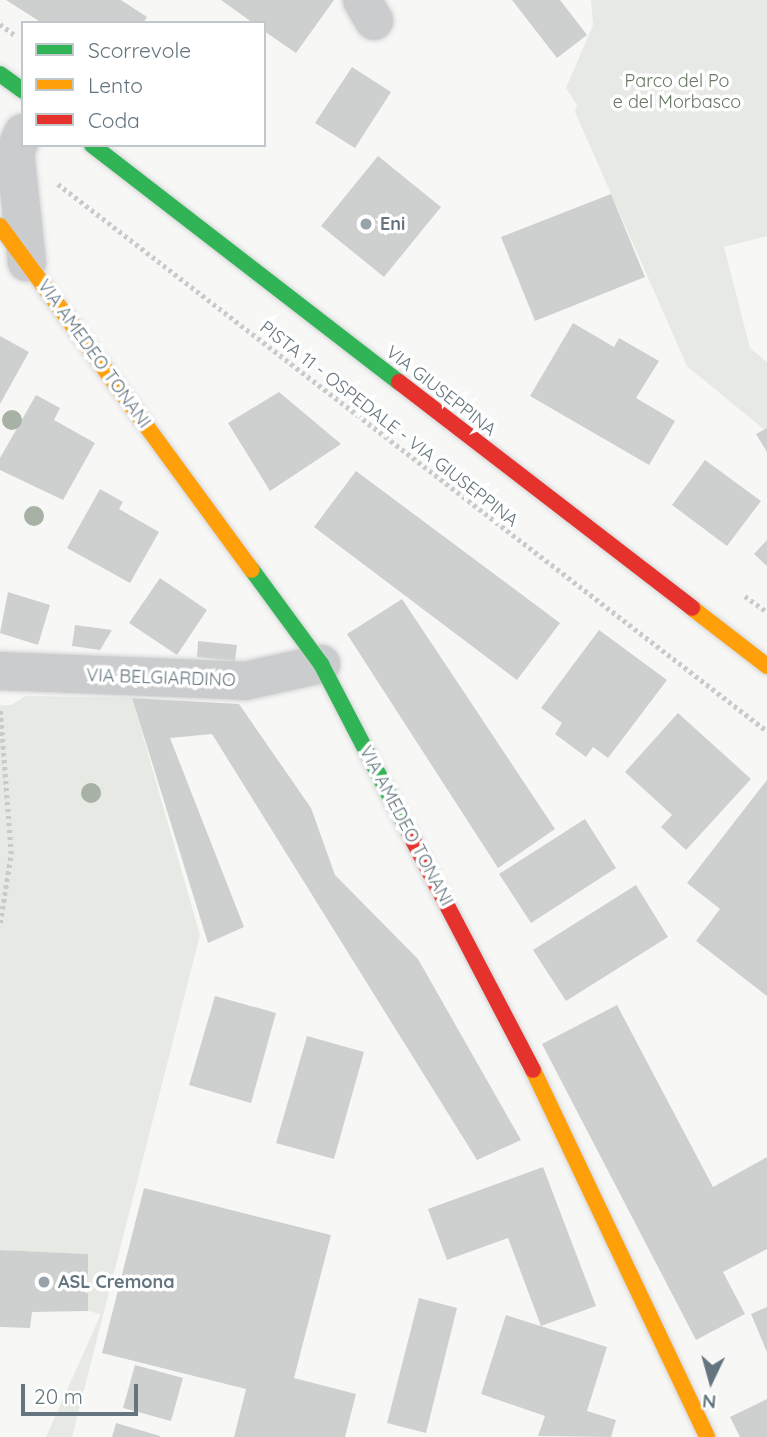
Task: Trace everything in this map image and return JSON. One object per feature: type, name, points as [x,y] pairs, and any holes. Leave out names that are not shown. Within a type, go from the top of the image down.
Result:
[{"type":"street","points":[[0,74],[21,90]]},
{"type":"street","name":"VIA AMEDEO TONANI","points":[[19,139],[27,262]]},
{"type":"street","name":"VIA GIUSEPPINA","points":[[95,147],[767,666]]},
{"type":"street","name":"VIA AMEDEO TONANI","points":[[0,226],[321,664],[527,1058],[707,1437]]},
{"type":"street","name":"VIA BELGIARDINO","points":[[0,671],[244,681],[321,664]]},
{"type":"path","points":[[0,24],[21,40]]},
{"type":"path","name":"PISTA 11 - OSPEDALE - VIA GIUSEPPINA","points":[[26,147],[64,191],[767,731]]},
{"type":"path","points":[[0,707],[11,854],[0,923]]},
{"type":"green space","name":"Parco del Po e del Morbasco","points":[[591,0],[767,0],[767,236],[724,247],[750,348],[767,362],[767,432],[687,366],[575,112],[577,105],[566,88],[593,25]]},
{"type":"green space","points":[[26,696],[132,698],[200,935],[72,1437],[46,1437],[101,1314],[88,1311],[88,1254],[0,1250],[0,705],[11,705]]},
{"type":"building","points":[[6,0],[121,0],[147,17],[144,21],[39,21]]},
{"type":"building","points":[[221,0],[334,0],[296,53],[266,32],[266,21],[250,21]]},
{"type":"building","points":[[512,0],[560,0],[587,35],[557,58]]},
{"type":"building","points":[[352,67],[391,92],[355,148],[315,123]]},
{"type":"building","points":[[378,156],[441,207],[384,277],[321,226]]},
{"type":"building","points":[[611,194],[645,277],[535,321],[501,237]]},
{"type":"building","points":[[573,323],[614,347],[619,338],[659,361],[636,398],[675,421],[649,465],[530,396]]},
{"type":"building","points":[[0,336],[29,352],[0,404]]},
{"type":"building","points":[[279,392],[341,444],[270,491],[228,423]]},
{"type":"building","points":[[36,395],[60,408],[54,420],[95,443],[63,500],[0,470],[0,458]]},
{"type":"building","points":[[767,428],[767,452],[756,434]]},
{"type":"building","points":[[705,460],[761,501],[727,546],[672,505]]},
{"type":"building","points":[[356,471],[560,623],[517,680],[314,527]]},
{"type":"building","points":[[100,489],[123,502],[119,509],[159,532],[130,583],[67,548]]},
{"type":"building","points":[[767,540],[767,566],[754,554]]},
{"type":"building","points":[[160,578],[207,610],[177,655],[129,623]]},
{"type":"building","points":[[8,592],[50,605],[38,645],[0,633]]},
{"type":"building","points":[[402,599],[555,829],[498,868],[347,634]]},
{"type":"building","points":[[75,625],[112,630],[100,650],[72,646]]},
{"type":"building","points":[[599,630],[667,680],[608,758],[593,747],[586,757],[555,734],[562,723],[541,708]]},
{"type":"building","points":[[198,641],[237,645],[235,661],[197,657]]},
{"type":"building","points":[[132,698],[239,704],[311,808],[335,875],[418,959],[521,1140],[477,1160],[212,734],[170,738],[244,927],[208,943]]},
{"type":"building","points":[[678,713],[751,779],[686,850],[661,827],[672,815],[625,772]]},
{"type":"building","points":[[767,780],[767,996],[696,941],[720,909],[687,883]]},
{"type":"building","points":[[585,819],[616,868],[531,923],[499,874]]},
{"type":"building","points":[[636,885],[668,937],[566,1001],[533,950]]},
{"type":"building","points":[[215,996],[276,1013],[251,1103],[189,1085]]},
{"type":"building","points":[[617,1005],[713,1187],[767,1157],[767,1249],[723,1272],[745,1314],[696,1340],[542,1044]]},
{"type":"building","points":[[307,1036],[364,1052],[334,1159],[276,1143]]},
{"type":"building","points":[[543,1167],[596,1306],[541,1326],[508,1238],[447,1260],[428,1209]]},
{"type":"building","points":[[144,1188],[331,1235],[294,1378],[356,1394],[345,1437],[234,1437],[246,1389],[102,1353]]},
{"type":"building","name":"ASL Cremona","points":[[0,1250],[88,1254],[88,1311],[32,1312],[30,1328],[0,1327]]},
{"type":"building","points":[[419,1298],[457,1308],[426,1433],[387,1423]]},
{"type":"building","points":[[767,1307],[767,1352],[751,1314]]},
{"type":"building","points":[[506,1315],[607,1347],[587,1411],[616,1420],[611,1437],[538,1436],[545,1416],[481,1394]]},
{"type":"building","points":[[135,1365],[183,1378],[171,1421],[123,1408]]},
{"type":"building","points":[[767,1399],[767,1437],[740,1437],[730,1417]]},
{"type":"building","points":[[116,1423],[160,1436],[160,1437],[112,1437]]},
{"type":"traffic: fast","points":[[0,74],[21,90]]},
{"type":"traffic: fast","points":[[95,147],[399,382]]},
{"type":"traffic: fast","points":[[252,570],[321,664],[406,827]]},
{"type":"traffic: slow","points":[[0,226],[252,570]]},
{"type":"traffic: slow","points":[[692,608],[767,666]]},
{"type":"traffic: slow","points":[[533,1070],[707,1437]]},
{"type":"traffic: jam","points":[[399,382],[692,608]]},
{"type":"traffic: jam","points":[[406,827],[533,1070]]},
{"type":"place","name":"Eni","points":[[366,224]]},
{"type":"place","name":"ASL Cremona","points":[[44,1282]]}]
